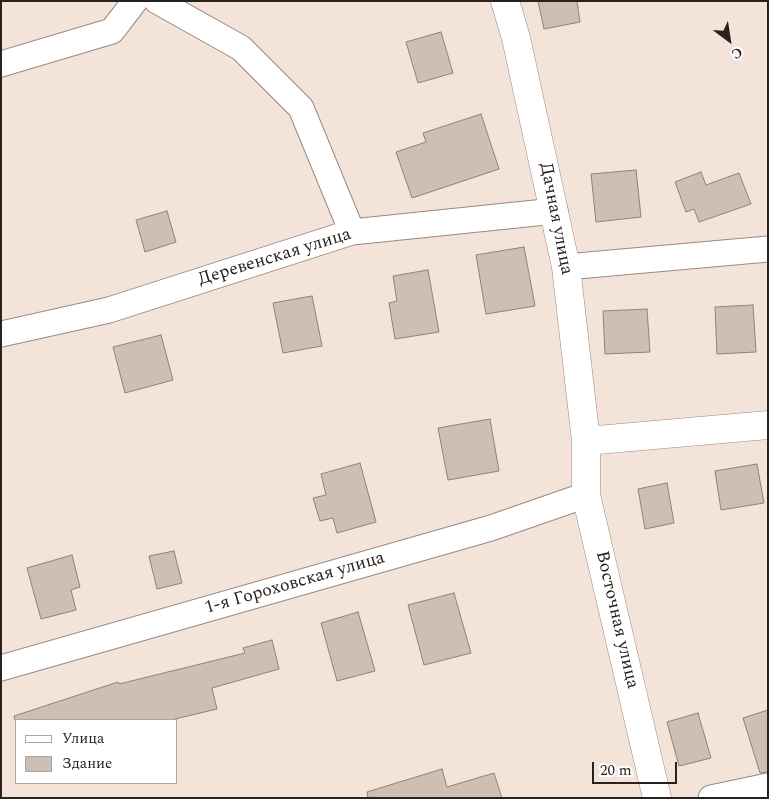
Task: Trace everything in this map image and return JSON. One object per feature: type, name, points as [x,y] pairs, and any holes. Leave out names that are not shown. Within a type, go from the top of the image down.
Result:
[{"type":"street","points":[[1,64],[112,31],[135,1]]},
{"type":"street","points":[[157,1],[241,48],[301,108],[352,232]]},
{"type":"street","name":"Дачная улица","points":[[505,1],[516,38],[566,267],[586,441]]},
{"type":"street","name":"Деревенская улица","points":[[1,334],[109,310],[352,232],[555,211]]},
{"type":"street","points":[[566,267],[768,249]]},
{"type":"street","points":[[586,441],[768,425]]},
{"type":"street","name":"Восточная улица","points":[[586,441],[586,495],[657,798]]},
{"type":"street","name":"1-я Гороховская улица","points":[[1,668],[491,528],[586,495]]},
{"type":"street","points":[[712,798],[768,786]]},
{"type":"building","points":[[538,1],[577,1],[580,22],[544,29]]},
{"type":"building","points":[[441,32],[453,73],[418,83],[406,42]]},
{"type":"building","points":[[481,114],[499,169],[412,198],[396,152],[426,142],[423,133]]},
{"type":"building","points":[[636,170],[641,217],[596,222],[591,174]]},
{"type":"building","points":[[701,172],[706,185],[739,173],[751,204],[699,222],[694,209],[686,212],[675,182]]},
{"type":"building","points":[[167,211],[176,242],[145,252],[136,220]]},
{"type":"building","points":[[524,247],[535,306],[486,314],[476,255]]},
{"type":"building","points":[[428,270],[439,332],[395,339],[389,303],[397,301],[393,276]]},
{"type":"building","points":[[312,296],[322,346],[283,353],[273,303]]},
{"type":"building","points":[[753,305],[756,352],[717,354],[715,307]]},
{"type":"building","points":[[647,309],[650,352],[605,354],[603,311]]},
{"type":"building","points":[[161,335],[173,380],[125,393],[113,347]]},
{"type":"building","points":[[490,419],[499,471],[448,480],[438,428]]},
{"type":"building","points":[[360,463],[376,522],[337,533],[333,518],[320,521],[313,498],[326,495],[321,474]]},
{"type":"building","points":[[757,464],[764,503],[721,510],[715,471]]},
{"type":"building","points":[[667,483],[674,523],[645,529],[638,489]]},
{"type":"building","points":[[174,551],[182,583],[157,589],[149,556]]},
{"type":"building","points":[[72,555],[80,587],[71,590],[76,610],[41,619],[27,568]]},
{"type":"building","points":[[454,593],[471,653],[424,665],[408,605]]},
{"type":"building","points":[[358,612],[375,671],[337,681],[321,623]]},
{"type":"building","points":[[272,640],[279,669],[212,688],[217,709],[175,719],[15,720],[14,716],[118,682],[119,684],[245,653],[243,648]]},
{"type":"building","points":[[768,710],[768,772],[760,773],[743,718]]},
{"type":"building","points":[[698,713],[711,758],[679,766],[667,722]]},
{"type":"building","points":[[442,769],[447,787],[494,773],[502,798],[368,798],[367,792]]}]
